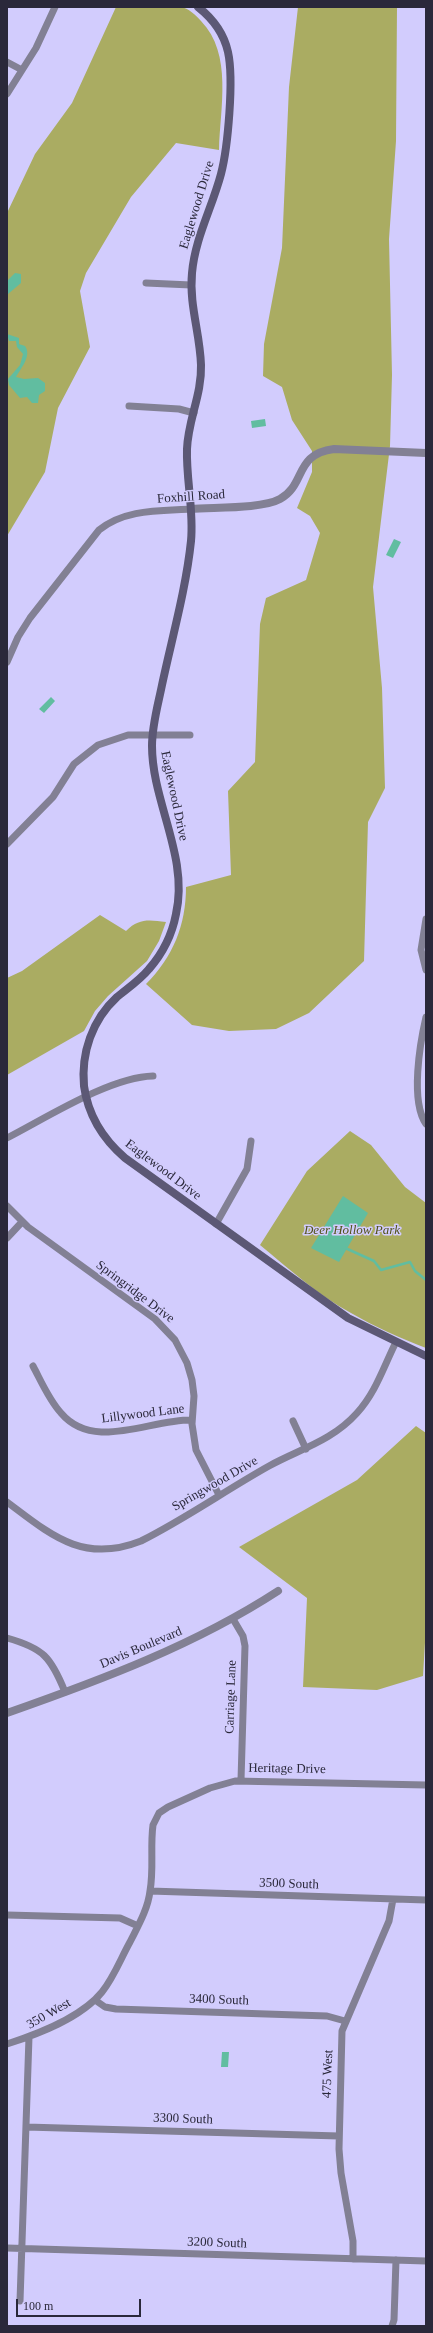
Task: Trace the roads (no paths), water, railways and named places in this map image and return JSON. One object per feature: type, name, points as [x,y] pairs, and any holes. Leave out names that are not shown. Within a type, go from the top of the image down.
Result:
[{"type":"main road","name":"Eaglewood Drive","points":[[198,7],[209,17],[220,32],[228,52],[230,72],[224,162],[196,244],[191,284],[192,311],[201,363],[200,387],[187,449],[191,509],[191,539],[188,561],[153,734],[154,767],[177,868],[179,888],[178,908],[169,937],[160,955],[140,979],[109,1006],[92,1032],[83,1065],[86,1098],[97,1126],[116,1151],[348,1318],[426,1356]]},
{"type":"street","points":[[7,94],[39,43],[55,7]]},
{"type":"street","points":[[7,62],[22,70]]},
{"type":"street","points":[[146,283],[191,284]]},
{"type":"street","points":[[129,406],[179,409],[194,413]]},
{"type":"street","name":"Foxhill Road","points":[[7,662],[18,637],[30,618],[99,530],[111,521],[132,514],[276,501],[291,490],[307,462],[322,452],[334,449],[426,453]]},
{"type":"street","points":[[7,844],[53,797],[70,770],[85,753],[113,738],[128,734],[190,735]]},
{"type":"street","points":[[426,919],[421,950],[426,970]]},
{"type":"street","points":[[426,1017],[421,1048],[418,1102],[420,1114],[426,1124]]},
{"type":"street","points":[[7,1138],[86,1098],[130,1078],[153,1076]]},
{"type":"street","points":[[216,1224],[247,1169],[251,1141]]},
{"type":"street","name":"Springridge Drive","points":[[7,1206],[22,1222],[166,1329],[180,1347],[190,1371],[194,1396],[192,1420],[196,1450],[219,1495]]},
{"type":"street","points":[[7,1238],[22,1222]]},
{"type":"street","name":"Springwood Drive","points":[[7,1502],[57,1538],[84,1548],[104,1550],[123,1547],[141,1541],[271,1465],[306,1449],[340,1429],[363,1406],[381,1379],[396,1342]]},
{"type":"street","name":"Lillywood Lane","points":[[33,1366],[60,1413],[74,1424],[84,1429],[107,1433],[176,1420],[192,1420]]},
{"type":"street","points":[[293,1421],[306,1449]]},
{"type":"street","name":"Davis Boulevard","points":[[7,1714],[153,1657],[233,1618],[278,1591]]},
{"type":"street","name":"Carriage Lane","points":[[233,1618],[243,1636],[245,1646],[241,1780]]},
{"type":"street","points":[[7,1638],[35,1647],[45,1655],[56,1668],[65,1692]]},
{"type":"street","name":"Heritage Drive","points":[[156,1817],[163,1810],[210,1788],[241,1780],[426,1785]]},
{"type":"street","name":"350 West","points":[[20,2301],[29,2037],[49,2028],[95,2000],[106,1986],[138,1926],[150,1891],[152,1829],[156,1817]]},
{"type":"street","name":"3500 South","points":[[150,1891],[426,1900]]},
{"type":"street","name":"475 West","points":[[353,2259],[353,2241],[341,2173],[339,2136],[342,2031],[389,1921],[393,1899]]},
{"type":"street","points":[[7,1915],[120,1918],[138,1926]]},
{"type":"street","name":"3400 South","points":[[95,2000],[104,2006],[122,2010],[327,2016],[345,2021]]},
{"type":"street","points":[[7,2044],[29,2037]]},
{"type":"street","name":"3300 South","points":[[26,2127],[339,2136]]},
{"type":"street","name":"3200 South","points":[[7,2248],[426,2261]]},
{"type":"street","points":[[392,2326],[394,2320],[396,2260]]},
{"type":"waterway","points":[[343,1247],[374,1261],[381,1270],[410,1262],[415,1271],[426,1280]]},
{"type":"park label","name":"Deer Hollow Park","points":[[352,1231]]}]
